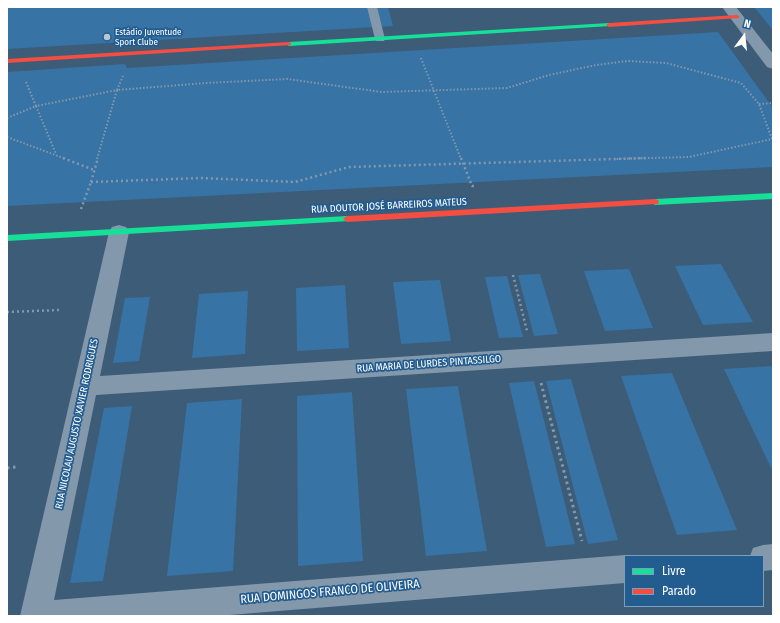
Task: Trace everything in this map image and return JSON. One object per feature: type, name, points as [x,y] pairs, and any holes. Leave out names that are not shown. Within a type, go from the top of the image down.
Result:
[{"type":"street","points":[[7,61],[418,37],[733,12],[773,64]]},
{"type":"street","name":"RUA DOUTOR JOSÉ BARREIROS MATEUS","points":[[7,238],[773,196]]},
{"type":"street","name":"RUA NICOLAU AUGUSTO XAVIER RODRIGUES","points":[[35,616],[119,232]]},
{"type":"street","name":"RUA MARIA DE LURDES PINTASSILGO","points":[[86,386],[773,342]]},
{"type":"street","name":"RUA DOMINGOS FRANCO DE OLIVEIRA","points":[[35,616],[624,569]]},
{"type":"lane","points":[[372,7],[380,39]]},
{"type":"path","points":[[418,37],[420,53],[433,90],[472,186],[478,186]]},
{"type":"path","points":[[26,60],[24,76],[56,155]]},
{"type":"path","points":[[7,118],[36,106],[117,90],[206,83],[287,79],[382,92],[507,88],[549,75],[596,65],[628,61],[666,63],[741,83],[759,104],[772,139],[689,157],[349,167],[295,182],[201,178],[91,182]]},
{"type":"path","points":[[72,234],[91,182],[117,90],[125,71]]},
{"type":"path","points":[[759,104],[773,103]]},
{"type":"path","points":[[7,137],[94,170]]},
{"type":"path","points":[[513,275],[529,336]]},
{"type":"path","points":[[7,312],[59,310]]},
{"type":"path","points":[[540,381],[583,544]]},
{"type":"path","points":[[7,468],[16,468]]},
{"type":"shaded area","name":"Estádio Juventude Sport Clube","points":[[7,7],[388,7],[393,26],[7,49]]},
{"type":"shaded area","points":[[754,7],[773,7],[773,30]]},
{"type":"shaded area","points":[[718,32],[773,108],[773,167],[7,206],[7,72],[125,64],[127,68]]},
{"type":"shaded area","points":[[721,264],[753,322],[703,325],[675,266]]},
{"type":"shaded area","points":[[629,269],[653,328],[605,331],[584,271]]},
{"type":"shaded area","points":[[540,274],[558,334],[534,336],[518,275]]},
{"type":"shaded area","points":[[507,276],[523,337],[499,338],[485,277]]},
{"type":"shaded area","points":[[440,280],[451,341],[401,344],[393,282]]},
{"type":"shaded area","points":[[345,285],[349,348],[297,351],[296,288]]},
{"type":"shaded area","points":[[248,291],[245,354],[192,358],[199,294]]},
{"type":"shaded area","points":[[150,297],[139,361],[113,363],[125,298]]},
{"type":"shaded area","points":[[773,366],[773,472],[724,369]]},
{"type":"shaded area","points":[[672,373],[737,530],[677,535],[621,376]]},
{"type":"shaded area","points":[[571,379],[618,540],[588,544],[546,381]]},
{"type":"shaded area","points":[[534,381],[575,544],[546,547],[509,383]]},
{"type":"shaded area","points":[[458,386],[487,551],[426,556],[406,389]]},
{"type":"shaded area","points":[[352,392],[363,561],[298,566],[297,396]]},
{"type":"shaded area","points":[[242,399],[233,571],[167,576],[187,403]]},
{"type":"shaded area","points":[[132,406],[103,581],[70,583],[104,408]]},
{"type":"traffic: fast","points":[[289,44],[609,25]]},
{"type":"traffic: fast","points":[[655,202],[773,196]]},
{"type":"traffic: fast","points":[[7,238],[347,219]]},
{"type":"traffic: jam","points":[[609,25],[737,17]]},
{"type":"traffic: jam","points":[[7,61],[289,44]]},
{"type":"traffic: jam","points":[[347,219],[655,202]]},
{"type":"place","name":"Estádio Juventude Sport Clube","points":[[107,37]]}]
